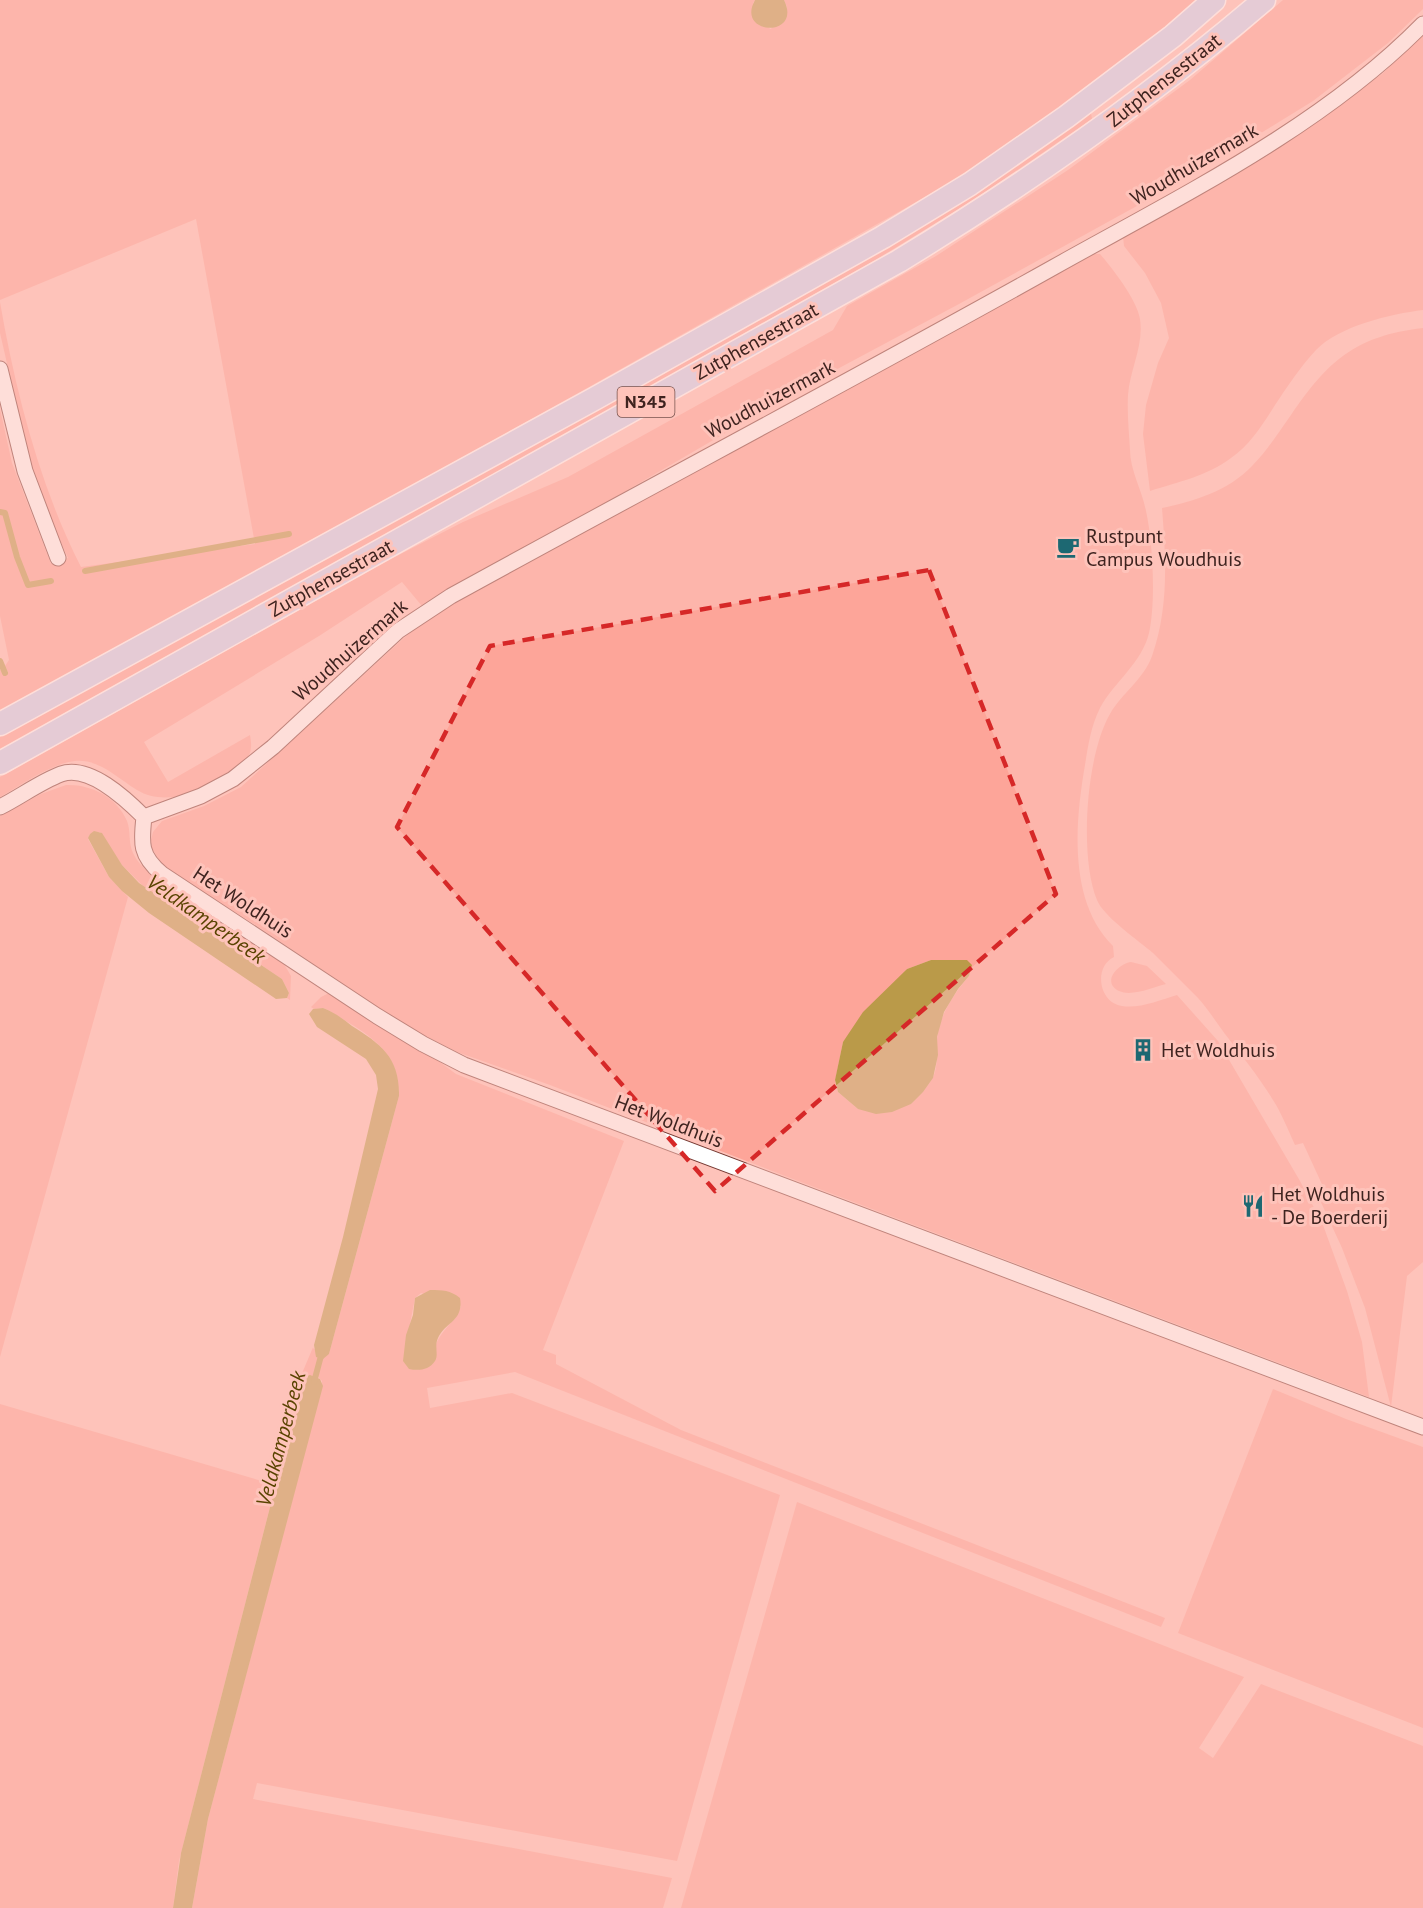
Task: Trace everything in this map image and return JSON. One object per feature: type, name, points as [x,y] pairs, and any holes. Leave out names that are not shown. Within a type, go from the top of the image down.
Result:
[{"type":"main road","name":"Zutphensestraat","points":[[0,723],[883,237],[970,184],[1066,117],[1173,36],[1214,0]]},
{"type":"main road","name":"Zutphensestraat","points":[[0,763],[909,255],[987,207],[1088,138],[1188,63],[1264,0]]},
{"type":"street","name":"Woudhuizermark","points":[[144,817],[201,796],[233,779],[273,747],[398,631],[451,596],[966,316],[1198,186],[1286,134],[1384,62],[1423,24]]},
{"type":"street","points":[[0,369],[25,471],[58,558]]},
{"type":"street","points":[[0,807],[63,773],[83,773],[100,781],[131,804],[144,817]]},
{"type":"street","name":"Het Woldhuis","points":[[144,817],[142,840],[144,852],[158,871],[377,1016],[449,1058],[1423,1427]]},
{"type":"highlighted area","points":[[929,570],[1056,894],[715,1191],[397,827],[490,646]]},
{"type":"shaded area","points":[[0,0],[755,0],[753,3],[770,29],[781,24],[787,7],[784,0],[1197,0],[1065,104],[955,180],[589,387],[175,617],[0,711],[0,669],[3,674],[8,672],[5,666],[9,660],[0,616],[0,409],[12,463],[51,564],[68,558],[47,512],[29,459],[0,333],[0,302],[21,403],[41,471],[66,536],[81,567],[255,544],[196,219],[0,300]]},
{"type":"shaded area","points":[[755,0],[784,0],[787,12],[785,21],[769,28],[760,26],[754,21],[751,12]]},
{"type":"shaded area","points":[[1283,0],[1423,0],[1423,9],[1388,43],[1313,101],[1155,196],[813,382],[509,559],[422,606],[402,582],[319,636],[144,742],[168,782],[250,735],[251,748],[245,761],[210,785],[173,797],[149,795],[137,790],[100,766],[75,761],[46,770],[0,797],[0,777],[385,562],[463,522],[568,477],[833,330],[847,306],[936,256],[1068,170],[1190,80]]},
{"type":"shaded area","points":[[1423,35],[1423,310],[1366,322],[1338,334],[1316,350],[1305,363],[1256,434],[1238,453],[1202,474],[1150,491],[1143,434],[1146,405],[1158,363],[1169,338],[1161,303],[1145,273],[1124,246],[1123,236],[1300,133],[1382,74]]},
{"type":"shaded area","points":[[1091,113],[1092,119],[975,199],[877,259],[0,751],[0,737],[314,566],[787,303],[978,191]]},
{"type":"shaded area","points":[[1092,254],[1100,254],[1118,276],[1138,311],[1140,319],[1140,339],[1129,385],[1128,422],[1132,465],[1148,524],[1153,589],[1151,620],[1145,644],[1134,663],[1100,708],[1092,729],[1081,787],[1078,860],[1082,884],[1088,907],[1098,928],[1113,946],[1114,957],[1103,968],[1102,984],[1108,998],[1122,1006],[1142,1005],[1177,995],[1218,1041],[1300,1181],[1323,1225],[1347,1291],[1362,1342],[1369,1397],[550,1085],[457,1052],[404,1025],[254,924],[163,867],[152,848],[151,840],[153,832],[162,821],[204,806],[241,787],[405,637],[423,622],[461,599]],"holes":[[[931,960],[967,960],[969,976],[953,997],[941,1021],[937,1038],[936,1069],[928,1086],[911,1104],[858,1109],[838,1092],[835,1081],[843,1042],[907,969]]]},
{"type":"shaded area","points":[[1423,328],[1423,1262],[1407,1276],[1391,1407],[1365,1308],[1342,1248],[1319,1198],[1326,1193],[1303,1143],[1295,1145],[1268,1091],[1202,1002],[1153,953],[1114,921],[1101,906],[1091,881],[1087,833],[1091,780],[1095,754],[1102,732],[1110,714],[1148,664],[1157,638],[1165,583],[1162,508],[1210,494],[1243,475],[1268,448],[1318,380],[1345,354],[1379,337]]},
{"type":"shaded area","points":[[66,785],[85,787],[110,799],[123,813],[129,829],[133,853],[147,871],[284,964],[291,976],[290,1000],[287,998],[289,993],[282,979],[143,886],[122,865],[100,832],[90,834],[88,839],[109,877],[128,897],[0,1357],[0,816],[41,794]]},
{"type":"shaded area","points":[[94,831],[102,833],[122,865],[139,883],[282,979],[289,993],[287,998],[276,999],[149,913],[122,891],[109,877],[88,838]]},
{"type":"shaded area","points":[[931,960],[967,960],[972,965],[969,976],[944,1012],[937,1037],[938,1055],[933,1078],[911,1104],[892,1112],[876,1114],[858,1109],[838,1092],[835,1080],[843,1042],[863,1012],[907,969]]},
{"type":"shaded area","points":[[1131,962],[1147,966],[1166,984],[1130,993],[1119,991],[1111,983],[1111,978],[1121,966]]},
{"type":"shaded area","points":[[331,992],[425,1051],[456,1074],[624,1141],[543,1350],[556,1355],[556,1364],[681,1430],[1165,1618],[1161,1627],[515,1372],[427,1388],[430,1408],[512,1393],[780,1495],[677,1861],[257,1783],[253,1799],[672,1878],[663,1908],[192,1908],[208,1819],[322,1386],[322,1381],[318,1377],[296,1406],[179,1861],[173,1908],[0,1908],[0,1404],[272,1484],[300,1378],[314,1345],[313,1348],[324,1357],[329,1354],[399,1096],[396,1073],[386,1052],[368,1036],[328,1010],[311,1007],[321,997]],"holes":[[[421,1293],[461,1306],[435,1347],[410,1324],[415,1298]]]},
{"type":"shaded area","points":[[323,1008],[372,1039],[387,1054],[396,1072],[399,1096],[329,1354],[323,1359],[316,1357],[314,1345],[343,1237],[378,1089],[376,1075],[366,1059],[317,1027],[309,1014],[313,1009]]},
{"type":"shaded area","points":[[430,1290],[446,1291],[460,1298],[459,1312],[438,1338],[436,1359],[433,1364],[424,1369],[409,1369],[403,1361],[406,1335],[413,1315],[415,1298]]},
{"type":"shaded area","points":[[310,1375],[320,1379],[323,1386],[208,1819],[192,1908],[173,1908],[181,1853],[303,1379]]},
{"type":"shaded area","points":[[1273,1389],[1423,1447],[1423,1728],[1178,1633]]},
{"type":"shaded area","points":[[797,1502],[1244,1677],[1199,1748],[1213,1758],[1261,1684],[1423,1746],[1423,1908],[681,1908]]},
{"type":"waterway","points":[[0,512],[5,513],[17,557],[28,585],[51,581]]},
{"type":"waterway","points":[[85,571],[289,534]]},
{"type":"waterway","name":"Veldkamperbeek","points":[[0,661],[5,673]]},
{"type":"waterway","name":"Veldkamperbeek","points":[[314,1382],[322,1352]]},
{"type":"place","name":"Rustpunt Campus Woudhuis","points":[[1068,547]]},
{"type":"place","name":"Het Woldhuis","points":[[1143,1050]]},
{"type":"place","name":"Het Woldhuis - De Boerderij","points":[[1253,1206]]}]
